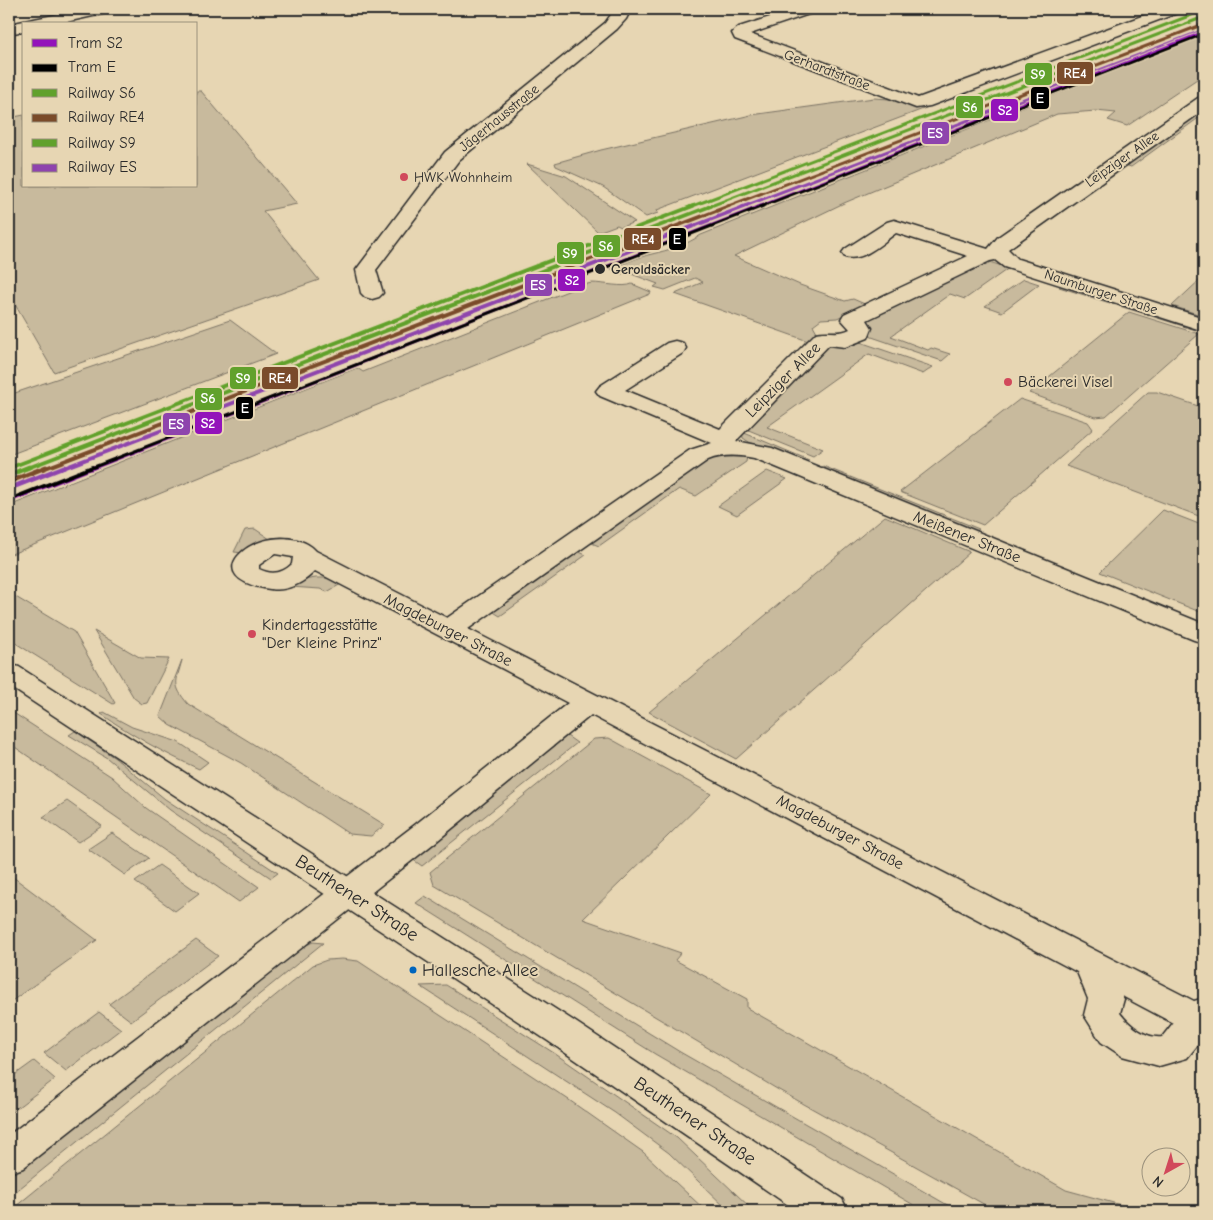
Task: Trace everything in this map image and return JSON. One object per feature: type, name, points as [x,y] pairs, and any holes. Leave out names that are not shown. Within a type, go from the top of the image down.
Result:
[{"type":"street","points":[[44,22],[106,9]]},
{"type":"street","name":"Jägerhausstraße","points":[[372,293],[366,270],[446,162],[611,26],[620,16],[623,9]]},
{"type":"street","name":"Gerhardtstraße","points":[[810,9],[745,30],[740,33],[741,36],[747,40],[916,103],[924,102],[1174,9]]},
{"type":"street","points":[[9,29],[22,26]]},
{"type":"street","name":"Leipziger Allee","points":[[726,443],[824,338],[845,340],[860,333],[861,328],[859,324],[852,319],[992,255],[1005,241],[1204,102]]},
{"type":"street","name":"Naumburger Straße","points":[[852,253],[894,226],[992,255],[1011,263],[1204,325]]},
{"type":"street","name":"Meißener Straße","points":[[675,348],[608,391],[726,443],[762,453],[1204,634]]},
{"type":"street","points":[[448,630],[699,454],[726,443]]},
{"type":"street","name":"Magdeburger Straße","points":[[307,557],[1090,963],[1201,1016],[1174,1048],[1159,1052],[1135,1046],[1114,1032],[1102,1015],[1106,999],[1090,963]]},
{"type":"street","name":"Beuthener Straße","points":[[9,673],[561,1030],[828,1211]]},
{"type":"street","points":[[9,1157],[348,894],[589,702]]},
{"type":"shaded area","points":[[1187,9],[657,210],[658,213],[646,217],[603,187],[556,166],[555,163],[601,150],[751,115],[874,98],[889,99],[907,104],[1021,70]]},
{"type":"shaded area","points":[[1204,35],[1204,78],[1200,77],[1127,126],[1108,120],[1116,113],[1096,111],[1057,114],[844,203],[734,256],[800,285],[845,301],[853,299],[867,305],[837,318],[821,319],[813,325],[817,332],[808,341],[675,294],[703,282],[695,278],[665,290],[654,287],[658,284],[626,272],[622,274],[611,269],[642,257],[671,249],[701,235]]},
{"type":"shaded area","points":[[198,91],[201,91],[297,204],[263,211],[319,280],[54,372],[9,294],[9,118],[22,115],[22,188],[198,188]]},
{"type":"shaded area","points":[[1198,112],[1204,112],[1204,114],[1131,167],[1122,164]]},
{"type":"shaded area","points":[[527,164],[566,176],[635,222],[621,227],[617,225],[598,232]]},
{"type":"shaded area","points":[[989,262],[1009,268],[965,299],[950,294],[891,336],[928,350],[931,348],[950,354],[942,361],[869,336],[870,325],[860,319],[976,263]]},
{"type":"shaded area","points":[[1204,276],[1204,316],[1172,306]]},
{"type":"shaded area","points":[[1024,279],[1039,284],[1002,312],[985,306]]},
{"type":"shaded area","points":[[592,283],[632,284],[651,292],[9,555],[9,506],[357,368],[363,372]]},
{"type":"shaded area","points":[[1062,284],[1204,330],[1202,332],[1059,287]]},
{"type":"shaded area","points":[[1129,312],[1199,334],[1106,416],[1095,417],[1029,393]]},
{"type":"shaded area","points":[[230,320],[276,354],[9,455],[9,395]]},
{"type":"shaded area","points":[[860,342],[933,367],[923,374],[869,354],[767,427],[823,449],[813,456],[746,429],[827,345],[849,345]]},
{"type":"shaded area","points":[[1148,392],[1157,392],[1204,408],[1204,518],[1066,466]]},
{"type":"shaded area","points":[[1020,399],[1088,422],[1093,429],[983,525],[900,492]]},
{"type":"shaded area","points":[[742,432],[809,460],[804,463],[749,442],[743,438]]},
{"type":"shaded area","points":[[721,454],[747,456],[746,462],[696,496],[679,489],[599,546],[589,542],[709,458]]},
{"type":"shaded area","points":[[823,466],[979,529],[974,533],[819,469]]},
{"type":"shaded area","points":[[767,471],[787,479],[737,515],[718,506]]},
{"type":"shaded area","points":[[1163,510],[1204,526],[1204,608],[1200,612],[1100,572]]},
{"type":"shaded area","points":[[885,516],[970,552],[736,759],[649,712]]},
{"type":"shaded area","points":[[255,529],[270,539],[268,542],[244,553],[234,552],[245,530]]},
{"type":"shaded area","points":[[577,551],[586,555],[500,616],[492,611]]},
{"type":"shaded area","points":[[329,578],[341,584],[327,592],[320,589],[290,587],[303,580]]},
{"type":"shaded area","points":[[9,593],[74,632],[115,703],[113,704],[9,639]]},
{"type":"shaded area","points":[[94,631],[141,658],[169,659],[147,703],[142,704],[134,698]]},
{"type":"shaded area","points":[[182,660],[177,688],[188,704],[385,825],[371,836],[349,834],[241,763],[170,725],[160,716]]},
{"type":"shaded area","points":[[9,710],[112,777],[146,808],[259,887],[239,902],[9,743]]},
{"type":"shaded area","points":[[104,712],[132,727],[178,742],[208,762],[199,769],[186,763],[124,729],[101,714]]},
{"type":"shaded area","points":[[75,731],[115,758],[165,799],[278,873],[271,878],[170,810],[107,758],[69,735]]},
{"type":"shaded area","points":[[567,736],[577,743],[422,866],[412,859]]},
{"type":"shaded area","points":[[609,738],[711,794],[583,919],[681,953],[675,960],[747,999],[747,1008],[1066,1190],[1143,1211],[996,1211],[777,1089],[434,885],[430,872],[594,739]]},
{"type":"shaded area","points":[[67,801],[102,826],[78,842],[43,817]]},
{"type":"shaded area","points":[[112,833],[149,858],[125,875],[88,849]]},
{"type":"shaded area","points":[[159,865],[199,893],[175,911],[135,882]]},
{"type":"shaded area","points":[[9,874],[97,940],[9,1003]]},
{"type":"shaded area","points":[[425,896],[680,1052],[958,1211],[924,1211],[655,1054],[416,903]]},
{"type":"shaded area","points":[[196,940],[218,956],[131,1021],[109,1004]]},
{"type":"shaded area","points":[[313,942],[323,943],[9,1197],[9,1177],[302,947]]},
{"type":"shaded area","points":[[327,960],[358,961],[569,1100],[643,1152],[706,1211],[10,1211],[313,965]]},
{"type":"shaded area","points":[[446,985],[554,1053],[677,1138],[754,1211],[729,1211],[669,1153],[615,1113],[420,986]]},
{"type":"shaded area","points":[[99,1012],[121,1029],[66,1071],[44,1053]]},
{"type":"shaded area","points":[[34,1061],[55,1079],[9,1114],[9,1079]]},
{"type":"tram line","name":"S2","points":[[9,501],[1204,32]]},
{"type":"tram line","name":"E","points":[[11,499],[1204,34]]},
{"type":"rail line","name":"S9","points":[[9,468],[1202,11]]},
{"type":"rail line","name":"S6","points":[[9,475],[1204,17]]},
{"type":"rail line","name":"RE4","points":[[11,481],[1204,24]]},
{"type":"rail line","name":"ES","points":[[13,487],[1204,30]]},
{"type":"place","name":"HWK Wohnheim","points":[[404,177]]},
{"type":"place","name":"Geroldsäcker","points":[[600,269]]},
{"type":"place","name":"Bäckerei Visel","points":[[1008,382]]},
{"type":"place","name":"Kindertagesstätte \"Der Kleine Prinz\"","points":[[252,634]]},
{"type":"place","name":"Hallesche Allee","points":[[413,970]]}]
